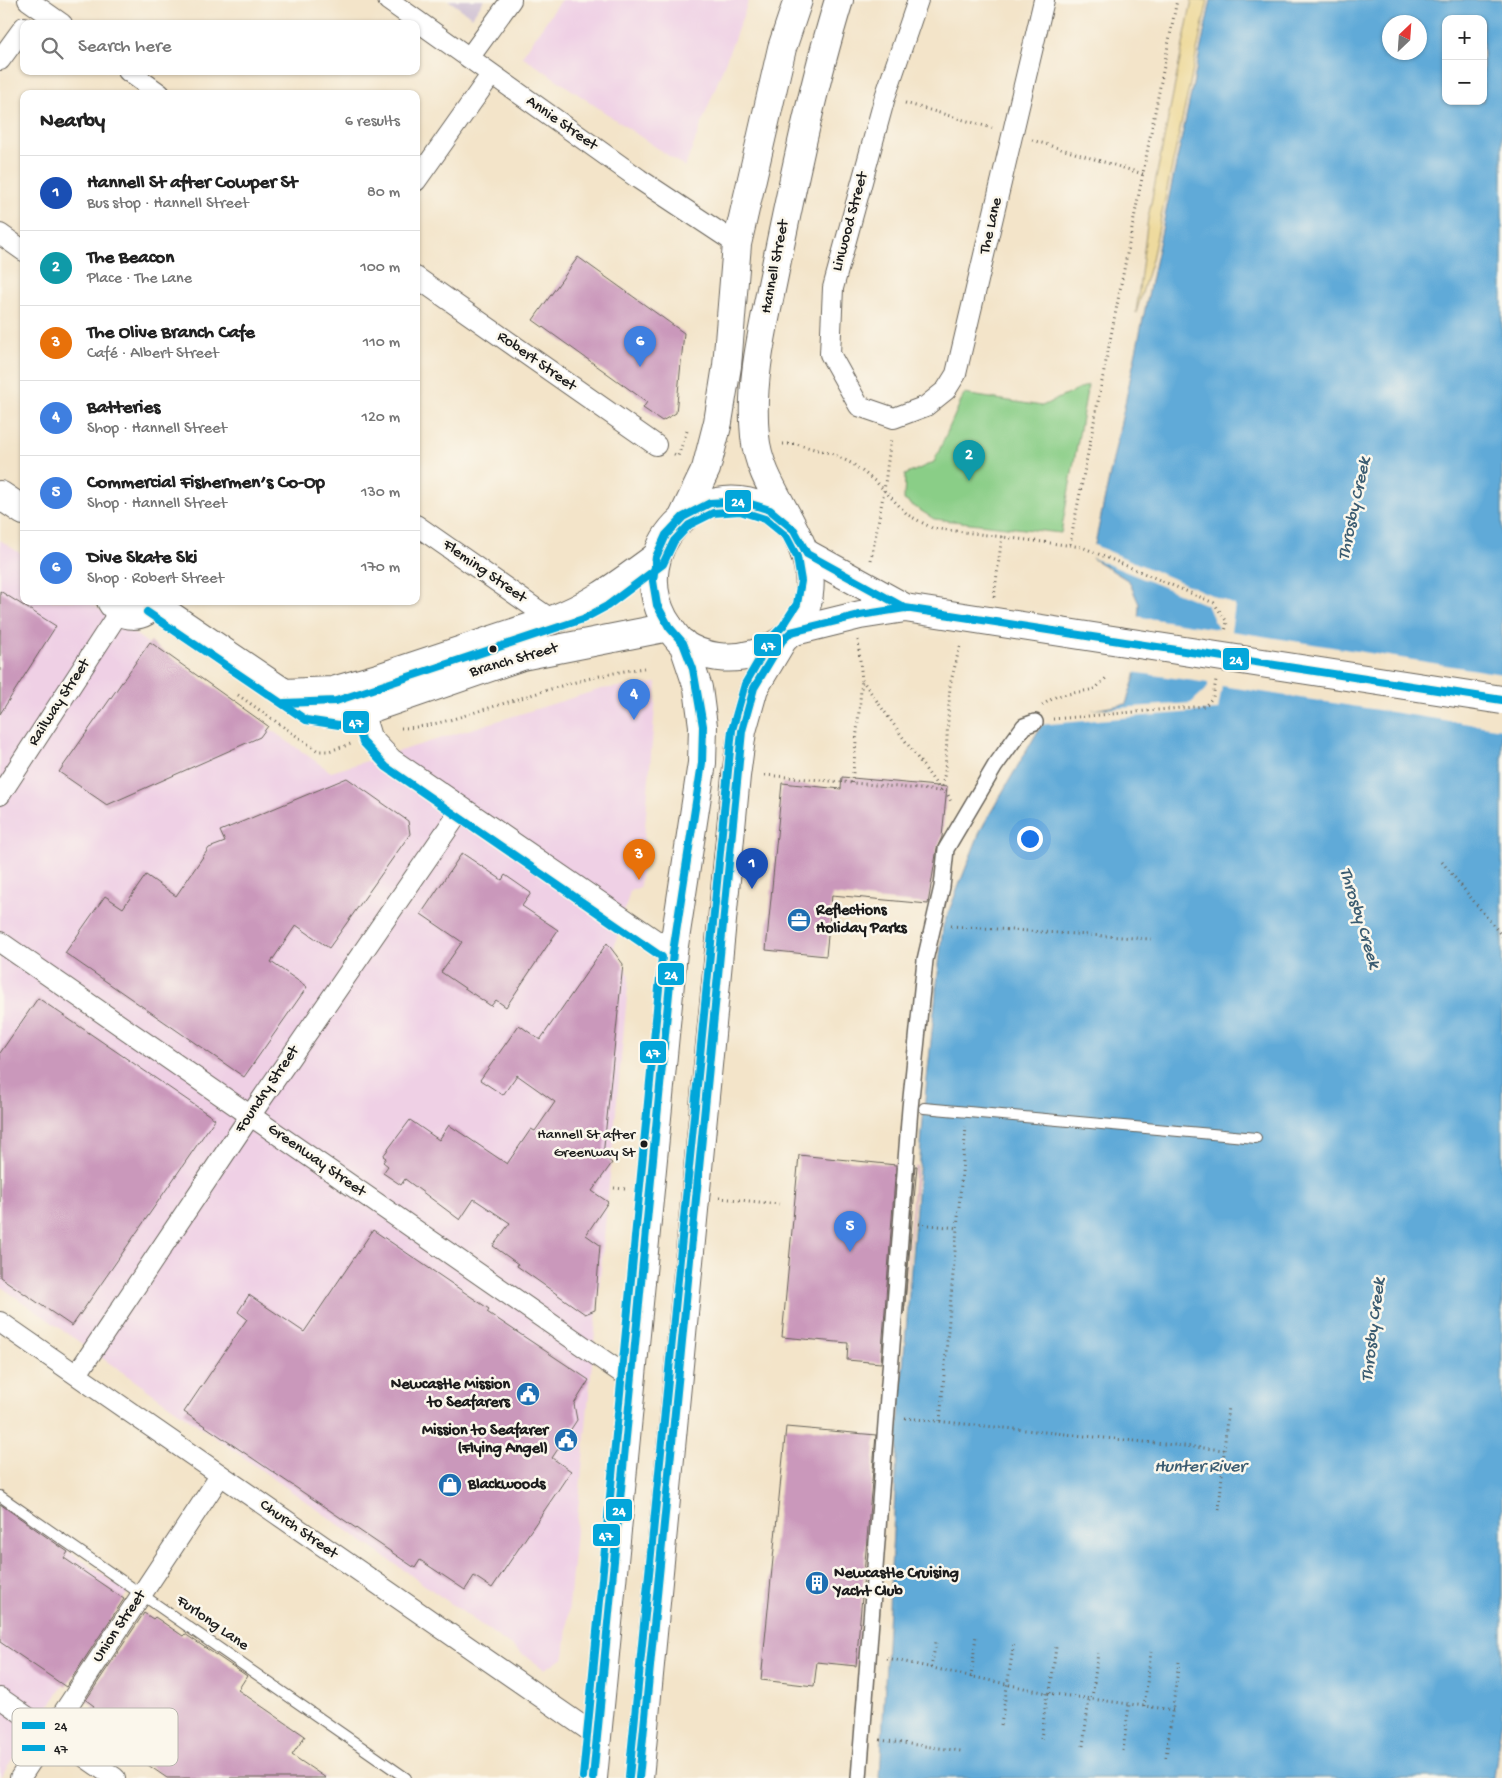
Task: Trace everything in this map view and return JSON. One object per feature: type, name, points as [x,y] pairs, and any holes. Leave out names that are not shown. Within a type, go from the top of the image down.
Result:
[{"type":"main road","points":[[593,1778],[673,952],[702,763],[703,726],[695,675],[676,635],[657,605],[653,581],[656,557],[666,535],[683,517],[706,469],[718,422],[727,366],[736,244],[782,48],[798,0]]},
{"type":"main road","name":"Hannell Street","points":[[794,530],[768,484],[755,438],[754,392],[760,348],[793,183],[838,0]]},
{"type":"main road","points":[[0,495],[20,508]]},
{"type":"main road","points":[[639,1778],[736,776],[742,731],[754,688],[786,636],[806,608],[811,581],[807,554],[794,530],[770,510],[740,501],[710,503],[683,517]]},
{"type":"main road","points":[[807,554],[905,608]]},
{"type":"main road","name":"Branch Street","points":[[284,693],[332,690],[378,678],[552,620],[579,610],[600,598],[656,557]]},
{"type":"main road","points":[[115,606],[126,615],[141,614],[152,605]]},
{"type":"main road","name":"Branch Street","points":[[157,605],[311,711],[339,715],[363,711],[522,656],[676,635]]},
{"type":"main road","points":[[676,635],[703,652],[730,658],[757,654],[786,636],[860,615],[905,608],[1502,700]]},
{"type":"street","name":"Annie Street","points":[[388,0],[416,20]]},
{"type":"street","points":[[470,58],[511,0]]},
{"type":"street","name":"Linwood Street","points":[[894,418],[858,406],[830,354],[833,288],[885,97],[918,0]]},
{"type":"street","name":"The Lane","points":[[894,418],[926,406],[946,390],[956,374],[1044,0]]},
{"type":"street","points":[[27,20],[36,2],[57,20]]},
{"type":"street","name":"Annie Street","points":[[420,23],[491,75],[736,244]]},
{"type":"street","points":[[0,60],[20,32]]},
{"type":"street","points":[[134,75],[154,90]]},
{"type":"street","points":[[420,175],[491,75]]},
{"type":"street","points":[[0,234],[20,248]]},
{"type":"street","name":"Robert Street","points":[[420,280],[656,445]]},
{"type":"street","name":"Fleming Street","points":[[420,528],[552,620]]},
{"type":"street","name":"Railway Street","points":[[0,795],[115,606]]},
{"type":"street","points":[[363,711],[370,737],[392,759],[673,952]]},
{"type":"street","points":[[859,1778],[910,1108],[925,960],[942,887],[946,849],[995,766],[1030,724]]},
{"type":"street","name":"Foundry Street","points":[[77,1374],[250,1116],[462,808]]},
{"type":"street","name":"Greenway Street","points":[[0,942],[632,1380]]},
{"type":"street","name":"Church Street","points":[[0,1322],[597,1736]]},
{"type":"street","name":"Union Street","points":[[67,1708],[220,1476]]},
{"type":"street","points":[[0,1698],[14,1708]]},
{"type":"street","name":"Union Street","points":[[20,1778],[28,1766]]},
{"type":"street","points":[[98,1766],[115,1778]]},
{"type":"lane","points":[[924,1108],[1256,1138]]},
{"type":"lane","name":"Furlong Lane","points":[[0,1496],[406,1778]]},
{"type":"path","points":[[1070,544],[1177,0]]},
{"type":"path","points":[[871,557],[884,491],[894,418]]},
{"type":"path","points":[[678,456],[687,431]]},
{"type":"path","points":[[786,444],[796,444],[833,454],[862,470],[908,515],[932,528],[1082,547]]},
{"type":"path","points":[[994,597],[1002,536]]},
{"type":"path","points":[[852,783],[862,680],[858,635]]},
{"type":"path","points":[[941,791],[945,772],[950,685],[960,646]]},
{"type":"path","points":[[400,728],[415,728],[441,722],[604,674],[644,668]]},
{"type":"path","points":[[1030,724],[1035,709],[1057,696],[1095,689],[1106,678]]},
{"type":"path","points":[[862,680],[941,791]]},
{"type":"path","points":[[318,751],[329,751],[351,744]]},
{"type":"path","points":[[765,775],[941,791]]},
{"type":"path","points":[[1442,862],[1502,936]]},
{"type":"path","points":[[943,926],[1151,940]]},
{"type":"path","points":[[940,1421],[967,1111]]},
{"type":"path","points":[[728,1199],[779,1204]]},
{"type":"path","points":[[916,1224],[958,1228]]},
{"type":"path","points":[[1219,1510],[1228,1406]]},
{"type":"path","points":[[899,1417],[1224,1450]]},
{"type":"path","points":[[971,1678],[976,1635]]},
{"type":"path","points":[[931,1668],[936,1642]]},
{"type":"path","points":[[1001,1725],[1014,1642]]},
{"type":"path","points":[[1041,1738],[1056,1647]]},
{"type":"path","points":[[1144,1707],[1151,1652]]},
{"type":"path","points":[[1083,1746],[1098,1653]]},
{"type":"path","points":[[887,1658],[1008,1686],[1174,1710]]},
{"type":"path","points":[[1166,1756],[1174,1710],[1179,1662]]},
{"type":"path","points":[[1123,1751],[1130,1705]]},
{"type":"path","points":[[862,1738],[961,1751]]},
{"type":"shaded area","points":[[448,0],[484,0],[472,17]]},
{"type":"shaded area","points":[[561,0],[749,0],[685,167],[522,56]]},
{"type":"shaded area","points":[[0,540],[20,553],[20,605],[94,605],[331,772],[601,689],[657,683],[640,887],[630,891],[614,948],[629,975],[564,1658],[544,1669],[0,1286]]},
{"type":"shaded area","points":[[0,1504],[128,1592],[48,1708],[12,1708],[12,1760],[0,1777]]},
{"type":"green space","points":[[1088,385],[1061,533],[934,519],[904,500],[905,475],[934,462],[964,394],[1042,406]]},
{"type":"sand","points":[[1192,0],[1208,0],[1152,259],[1136,313],[1148,218]]},
{"type":"water","name":"Hunter River","points":[[1211,0],[1502,0],[1502,1717],[1494,1778],[880,1778],[899,1417],[924,1108],[943,926],[981,829],[1045,719],[1126,704],[1135,676],[1139,604],[1129,581],[1092,558]]},
{"type":"pier","points":[[1092,544],[1235,605],[1231,631],[1502,674],[1502,729],[1222,686],[1218,710],[1038,725],[1044,717],[1073,711],[1191,703],[1208,687],[1208,683],[1132,672],[1135,616],[1218,629],[1207,605],[1090,557]]},
{"type":"building","points":[[578,257],[684,333],[676,413],[662,421],[643,408],[647,402],[533,320]]},
{"type":"building","points":[[0,591],[56,626],[0,714]]},
{"type":"building","points":[[150,642],[268,726],[260,737],[107,805],[59,772]]},
{"type":"building","points":[[842,777],[947,787],[942,837],[937,848],[928,904],[832,895],[826,956],[766,950],[782,783],[841,789]]},
{"type":"building","points":[[347,778],[408,821],[410,834],[329,948],[296,925],[271,962],[307,987],[244,1077],[65,953],[105,896],[123,908],[146,875],[176,896],[209,848],[225,842],[220,831]]},
{"type":"building","points":[[462,853],[502,880],[505,875],[531,893],[522,906],[558,930],[506,1007],[496,1000],[491,1006],[441,972],[462,942],[421,914]]},
{"type":"building","points":[[607,943],[623,964],[603,1156],[612,1163],[592,1191],[608,1202],[586,1235],[600,1245],[595,1310],[585,1314],[517,1266],[518,1264],[493,1246],[510,1223],[474,1199],[460,1220],[405,1179],[401,1185],[383,1173],[388,1166],[383,1162],[386,1158],[383,1156],[410,1120],[439,1140],[449,1125],[507,1164],[531,1129],[535,1131],[555,1102],[517,1075],[503,1095],[480,1080],[519,1025],[540,1040]]},
{"type":"building","points":[[38,998],[215,1119],[72,1326],[0,1277],[0,1053]]},
{"type":"building","points":[[799,1155],[896,1165],[881,1363],[847,1360],[848,1343],[782,1337]]},
{"type":"building","points":[[915,1166],[917,1166],[904,1314]]},
{"type":"building","points":[[373,1230],[489,1309],[487,1312],[589,1380],[574,1404],[577,1420],[552,1458],[571,1471],[492,1588],[474,1576],[465,1590],[420,1560],[415,1568],[184,1412],[247,1319],[238,1312],[249,1295],[304,1332]]},
{"type":"building","name":"Newcastle Cruising Yacht Club","points":[[786,1427],[876,1435],[856,1666],[817,1662],[814,1686],[761,1680]]},
{"type":"building","points":[[0,1504],[68,1552],[64,1558],[124,1599],[66,1687],[0,1642]]},
{"type":"building","points":[[144,1613],[153,1619],[155,1617],[183,1636],[185,1634],[247,1676],[238,1690],[305,1736],[292,1755],[326,1778],[167,1778],[149,1766],[178,1766],[178,1708],[93,1708],[94,1706],[86,1700]]},
{"type":"transit line","name":"24","points":[[593,1778],[673,952],[702,763],[703,726],[693,669],[683,643],[669,627],[657,605],[653,581],[656,557],[666,535],[683,517],[710,503],[741,501],[770,510],[794,530],[807,554],[905,608],[1502,700]]},
{"type":"transit line","name":"47","points":[[284,703],[336,701],[583,619],[607,606],[663,564],[674,541],[689,525],[713,513],[740,511],[765,519],[786,536],[797,557],[801,581],[797,604],[783,626],[773,636],[745,684],[732,730],[629,1777]]},
{"type":"transit line","name":"24","points":[[639,1778],[742,731],[754,688],[782,641],[791,632],[860,615],[905,608],[924,611]]},
{"type":"transit line","name":"47","points":[[147,612],[306,720],[339,725],[356,722],[363,742],[386,767],[662,957],[583,1777]]},
{"type":"place","name":"Dive Skate Ski","points":[[640,367]]},
{"type":"place","name":"The Beacon","points":[[969,481]]},
{"type":"place","name":"Batteries","points":[[634,720]]},
{"type":"place","name":"The Olive Branch Cafe","points":[[639,880]]},
{"type":"place","name":"Hannell St after Cowper St","points":[[752,889]]},
{"type":"place","name":"Reflections Holiday Parks","points":[[799,920]]},
{"type":"place","name":"Hannell St after Greenway St","points":[[644,1144]]},
{"type":"place","name":"Commercial Fishermen’s Co-Op","points":[[850,1252]]},
{"type":"place","name":"Newcastle Mission to Seafarers","points":[[528,1394]]},
{"type":"place","name":"Mission to Seafarer (Flying Angel)","points":[[566,1440]]},
{"type":"place","name":"Blackwoods","points":[[450,1485]]},
{"type":"place","name":"Newcastle Cruising Yacht Club","points":[[817,1583]]},
{"type":"water label","name":"Throsby Creek","points":[[1355,509]]},
{"type":"water label","name":"Throsby Creek","points":[[1359,918]]},
{"type":"water label","name":"Throsby Creek","points":[[1374,1330]]}]
